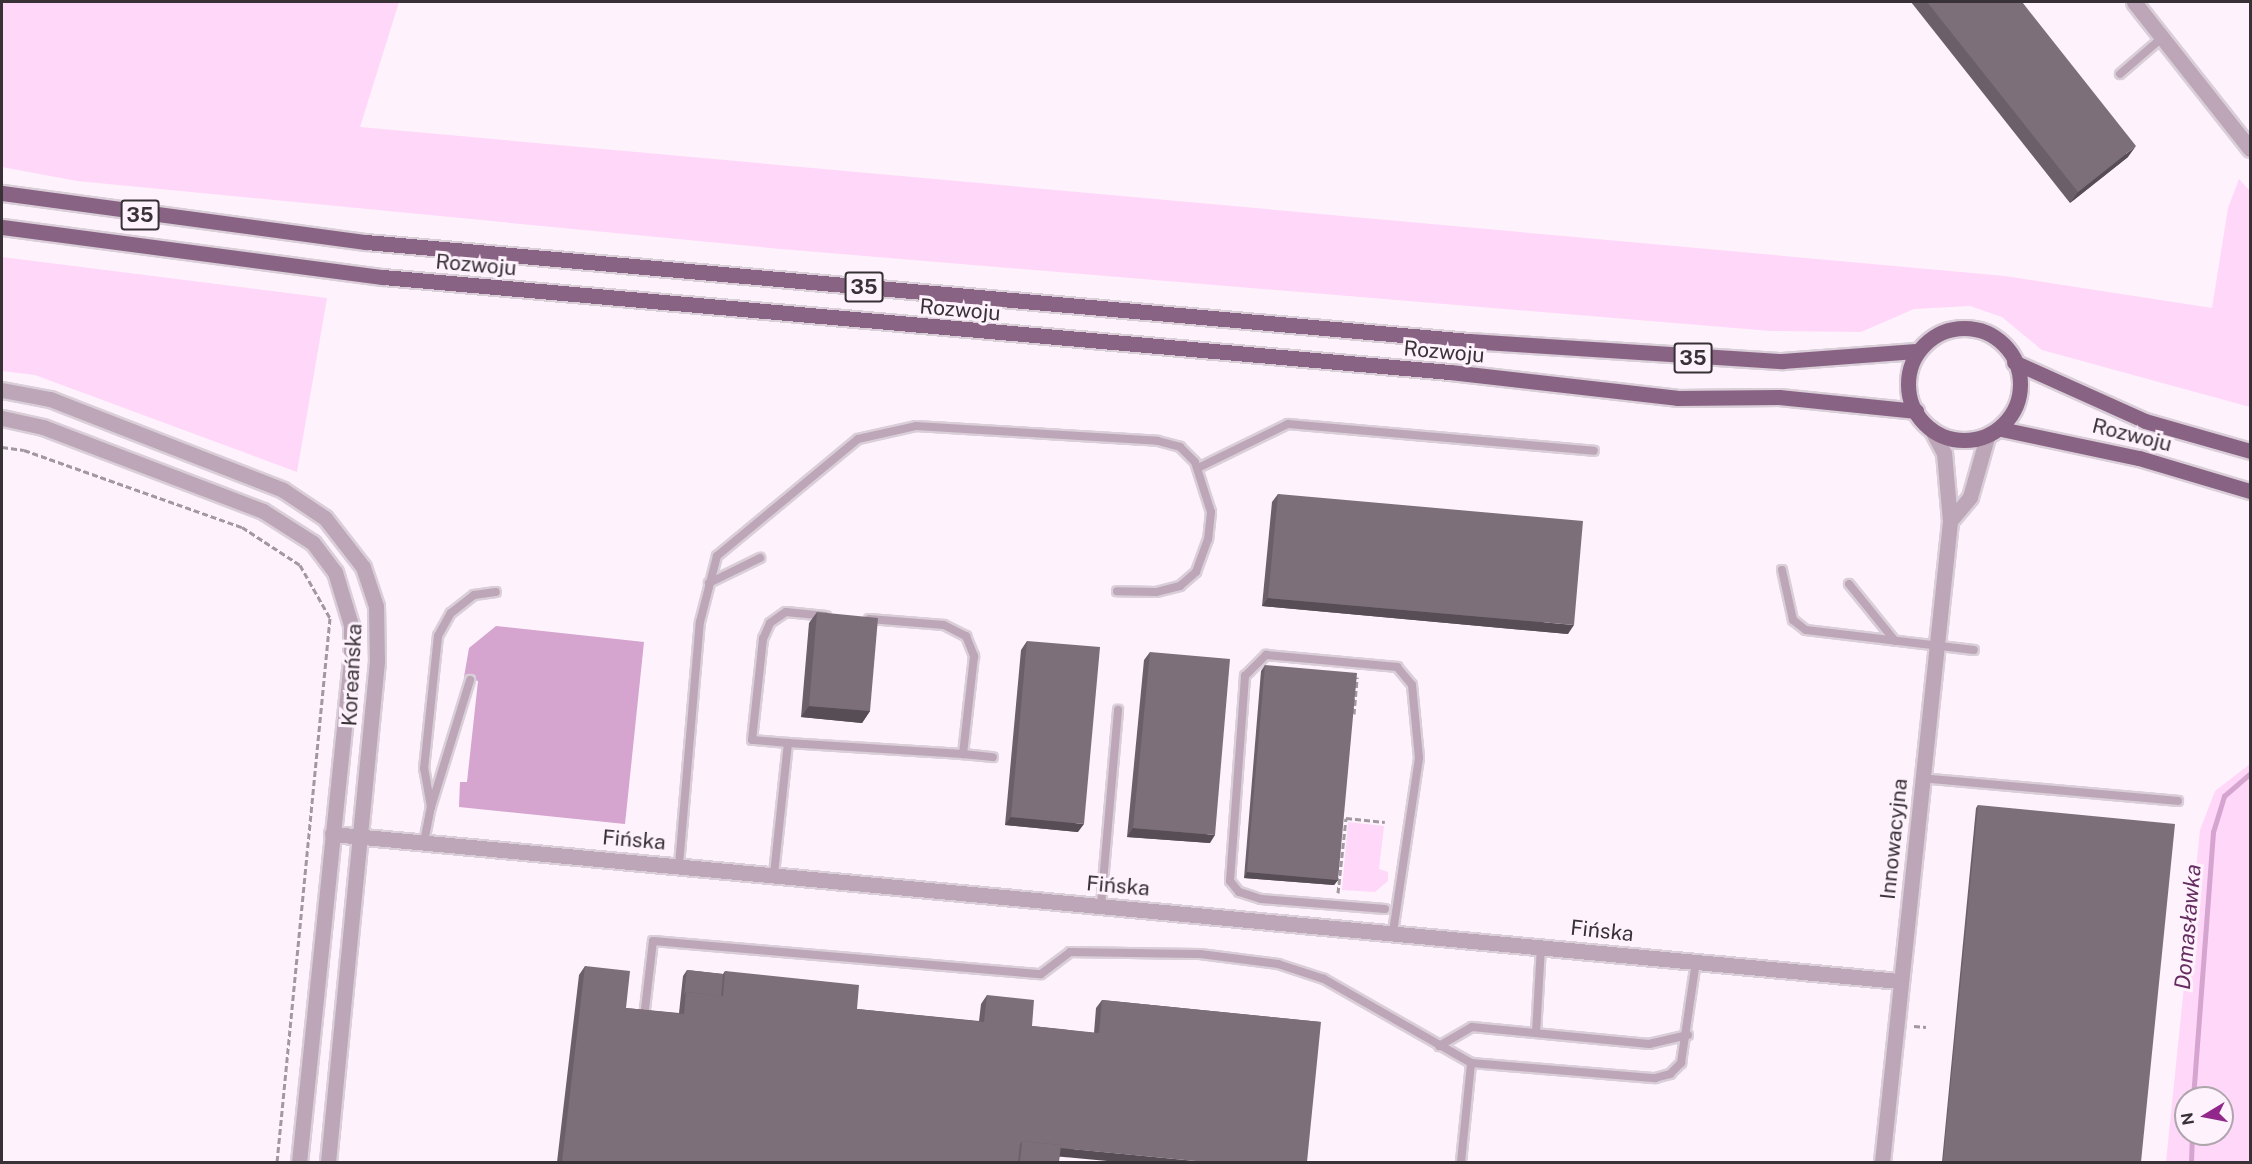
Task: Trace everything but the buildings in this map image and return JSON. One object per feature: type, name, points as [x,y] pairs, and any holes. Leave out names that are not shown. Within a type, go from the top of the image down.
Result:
[{"type":"main road","name":"Rozwoju","points":[[2,194],[366,242],[1469,341],[1761,360],[1916,351]]},
{"type":"main road","name":"Rozwoju","points":[[2,227],[394,278],[1450,372],[1677,398],[1779,397],[1916,411]]},
{"type":"main road","points":[[1964,328],[1996,340],[2014,362],[2021,393],[2001,429],[1987,437],[1960,441],[1931,429],[1916,411],[1910,381],[1916,351],[1941,331],[1964,328]]},
{"type":"main road","name":"Rozwoju","points":[[2014,362],[2145,421],[2250,451]]},
{"type":"main road","name":"Rozwoju","points":[[2001,429],[2139,458],[2250,491]]},
{"type":"street","points":[[2134,2],[2250,149]]},
{"type":"street","name":"Koreańska","points":[[2,390],[50,399],[283,490],[341,534],[370,586],[378,627],[328,1162]]},
{"type":"street","name":"Koreańska","points":[[2,418],[43,427],[263,511],[294,529],[326,558],[347,607],[352,644],[299,1162]]},
{"type":"street","name":"Innowacyjna","points":[[1882,1162],[1935,645],[1950,521],[1944,453],[1931,429]]},
{"type":"street","points":[[1950,521],[1970,497],[1987,437]]},
{"type":"street","name":"Fińska","points":[[332,834],[1393,931],[1900,981]]},
{"type":"lane","points":[[2120,74],[2163,37]]},
{"type":"lane","points":[[1198,468],[1288,424],[1594,451]]},
{"type":"lane","points":[[679,865],[700,622],[717,556],[858,439],[890,429],[1158,441],[1180,447],[1198,468],[1210,512],[1208,539],[1196,572],[1180,586],[1156,592],[1117,591]]},
{"type":"lane","points":[[709,584],[760,558]]},
{"type":"lane","points":[[1782,570],[1793,620],[1806,630],[1974,650]]},
{"type":"lane","points":[[1850,584],[1894,640]]},
{"type":"lane","points":[[431,807],[424,769],[438,636],[451,613],[474,595],[496,592]]},
{"type":"lane","points":[[842,617],[786,612],[766,630],[752,740],[993,757]]},
{"type":"lane","points":[[854,618],[944,625],[966,636],[974,656],[963,754]]},
{"type":"lane","points":[[1385,909],[1261,899],[1239,891],[1227,868],[1245,676],[1252,665],[1266,655],[1397,667],[1412,685],[1419,758],[1393,931]]},
{"type":"lane","points":[[424,842],[431,807],[470,680]]},
{"type":"lane","points":[[1101,905],[1118,710]]},
{"type":"lane","points":[[774,874],[788,743]]},
{"type":"lane","points":[[1921,778],[2178,801]]},
{"type":"lane","points":[[645,1009],[653,940],[1041,974],[1070,951],[1152,952],[1278,964],[1324,979],[1471,1063],[1655,1078],[1670,1074],[1681,1063],[1689,1035],[1695,961]]},
{"type":"lane","points":[[1536,1033],[1541,946]]},
{"type":"lane","points":[[1439,1046],[1472,1028],[1649,1044],[1689,1035]]},
{"type":"lane","points":[[1461,1162],[1471,1063]]},
{"type":"path","points":[[2,447],[24,450],[242,527],[300,565],[330,618],[277,1162]]},
{"type":"path","points":[[1354,714],[1359,662]]},
{"type":"path","points":[[1338,895],[1346,818],[1385,822]]},
{"type":"shaded area","points":[[2,2],[399,2],[360,127],[2005,276],[2212,308],[2228,208],[2239,179],[2250,191],[2250,407],[2042,350],[2002,317],[1970,306],[1914,309],[1861,332],[1771,331],[781,249],[77,181],[2,167]]},
{"type":"shaded area","points":[[2,257],[327,298],[297,472],[35,375],[2,371]]},
{"type":"shaded area","points":[[496,626],[644,642],[625,824],[459,807],[460,782],[467,782],[478,681],[464,677],[469,648]]},
{"type":"shaded area","points":[[2250,764],[2250,1162],[2166,1162],[2200,830],[2215,791]]},
{"type":"shaded area","points":[[1348,822],[1384,826],[1379,869],[1388,872],[1388,881],[1375,892],[1342,890]]},
{"type":"waterway","name":"Domasławka","points":[[2194,1086],[2213,832],[2224,796],[2250,773]]},
{"type":"waterway","name":"Domasławka","points":[[2191,1162],[2192,1146]]}]
